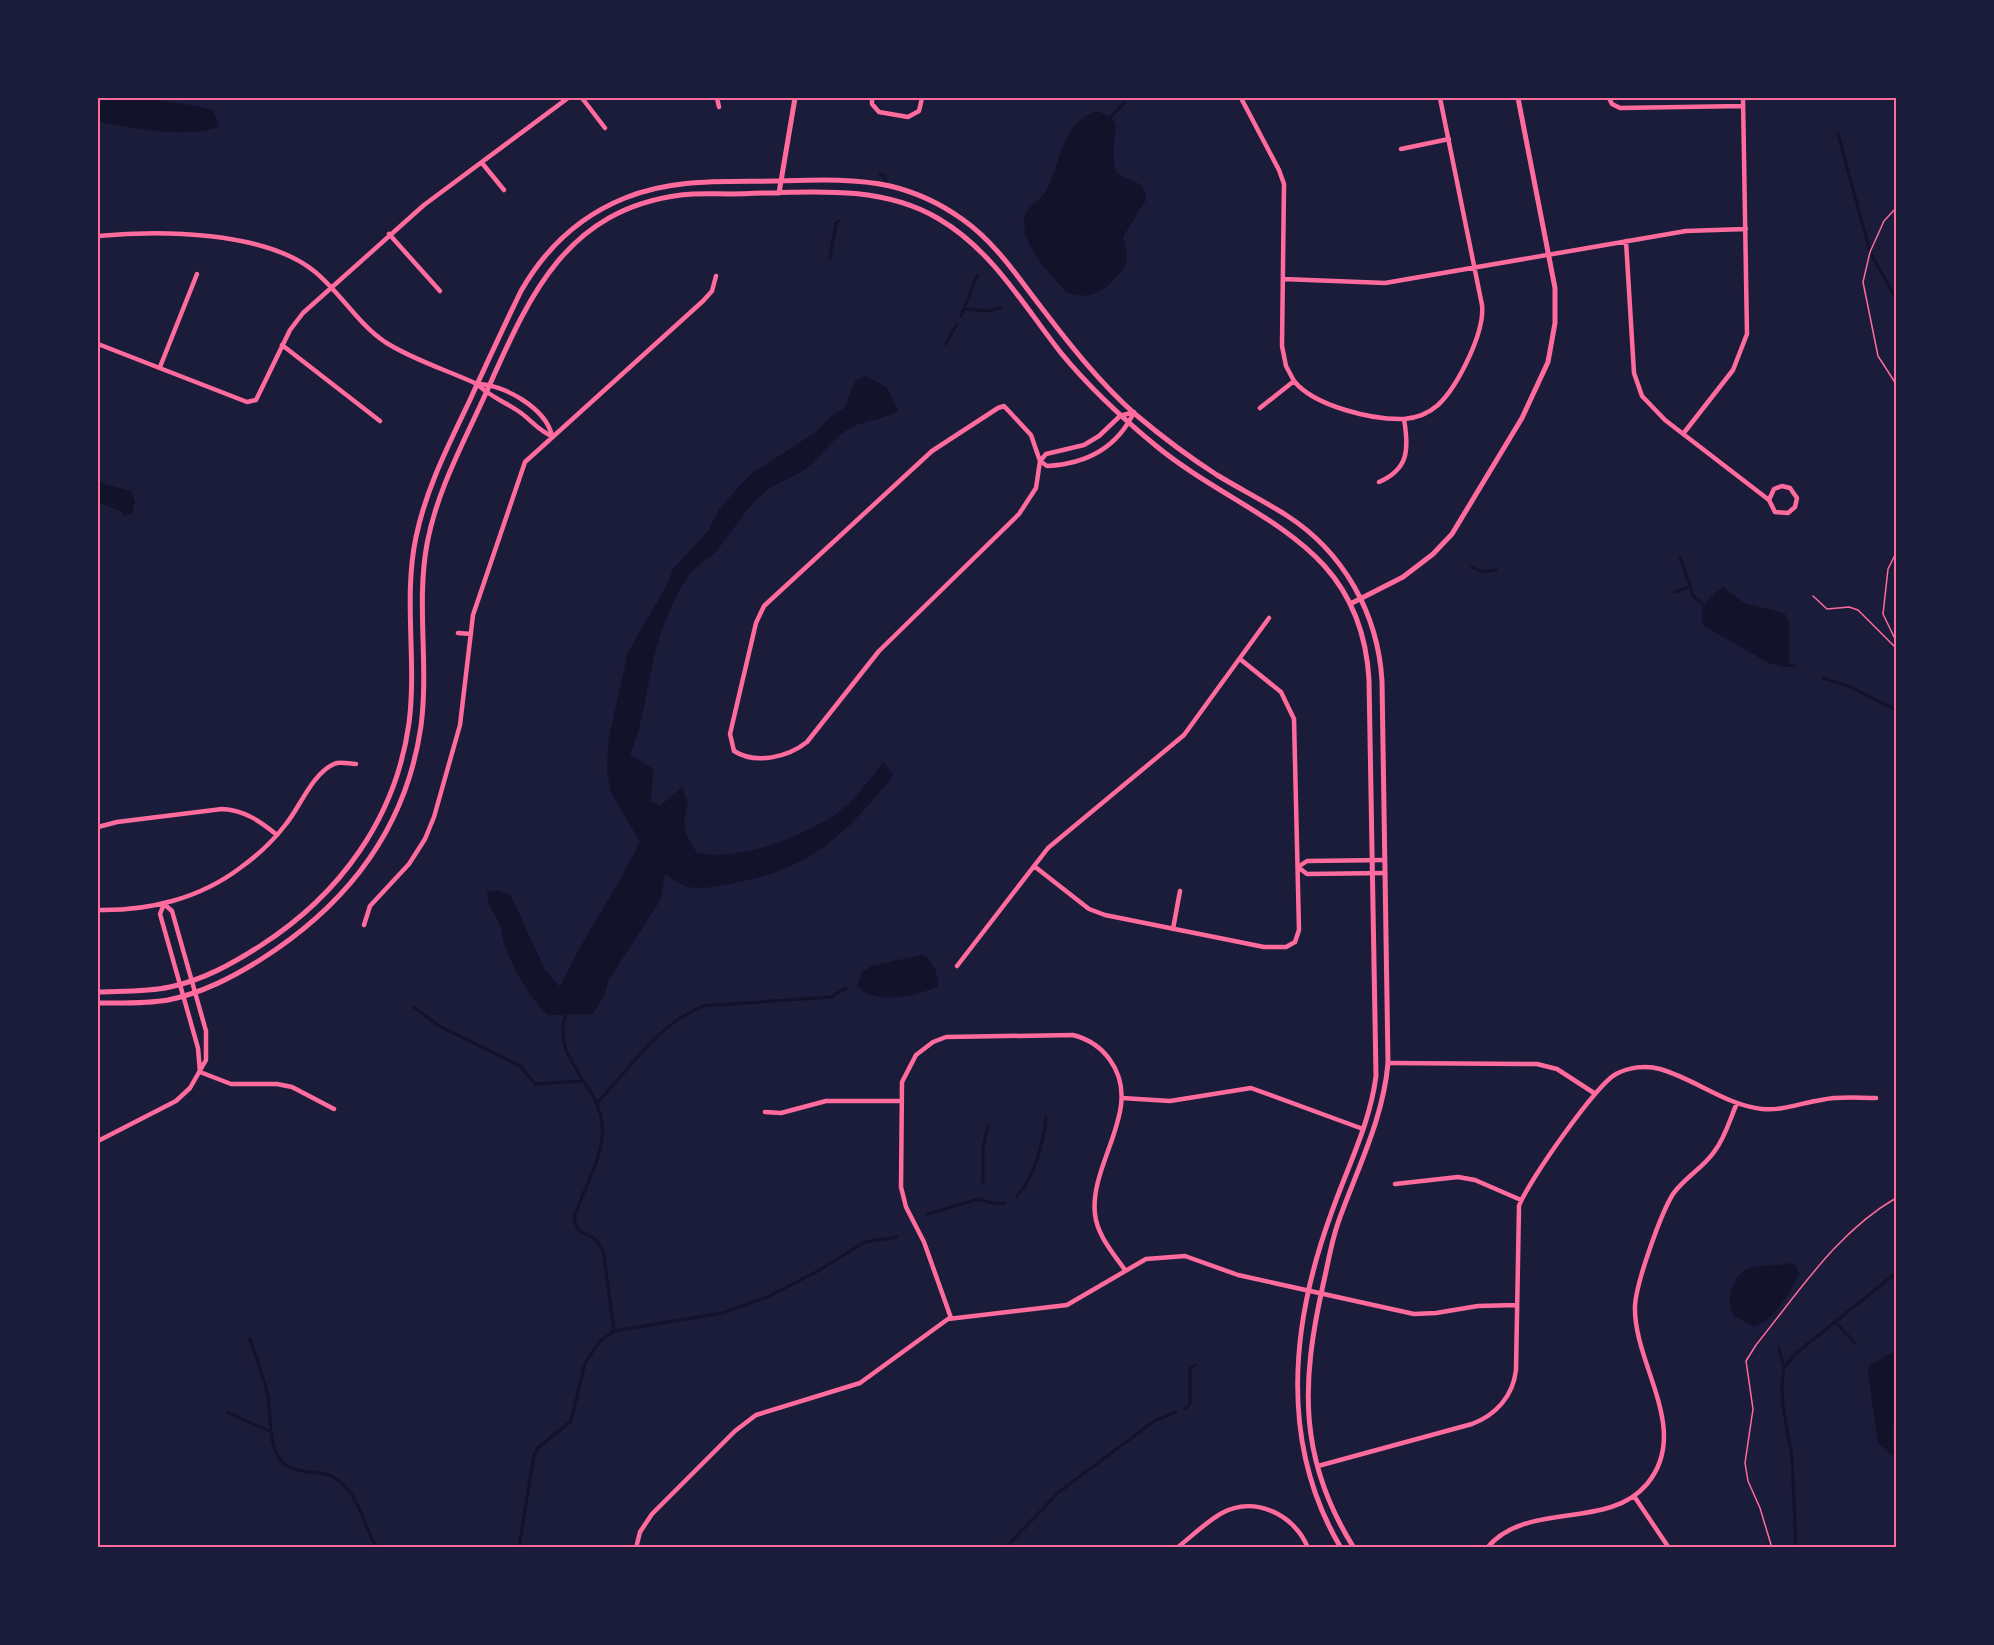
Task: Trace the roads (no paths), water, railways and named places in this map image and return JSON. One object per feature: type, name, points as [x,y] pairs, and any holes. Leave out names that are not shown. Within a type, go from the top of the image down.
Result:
[{"type":"street","points":[[98,344],[247,402],[256,400],[282,345],[298,318],[330,287],[424,205],[568,98]]},
{"type":"street","points":[[582,98],[605,128]]},
{"type":"street","points":[[717,98],[719,107]]},
{"type":"street","points":[[779,193],[795,98]]},
{"type":"street","points":[[872,98],[879,112],[908,117],[919,111],[922,98]]},
{"type":"street","points":[[1241,98],[1282,179],[1284,279],[1282,352],[1288,371],[1307,394],[1320,401],[1385,418],[1404,420],[1438,405],[1454,382],[1479,334],[1483,310],[1440,98]]},
{"type":"street","points":[[1350,604],[1403,577],[1443,544],[1463,518],[1522,418],[1542,378],[1553,339],[1556,295],[1518,98]]},
{"type":"street","points":[[1609,98],[1612,104],[1623,108],[1743,106]]},
{"type":"street","points":[[1683,434],[1730,376],[1744,348],[1748,322],[1743,98]]},
{"type":"street","points":[[1607,109],[1612,104]]},
{"type":"street","points":[[1401,149],[1449,139]]},
{"type":"street","points":[[482,162],[504,190]]},
{"type":"street","points":[[98,992],[146,990],[179,985],[233,962],[308,912],[350,866],[382,815],[398,773],[409,721],[410,580],[418,528],[431,483],[530,275],[556,244],[587,218],[625,198],[666,186],[689,183],[855,181],[888,186],[922,197],[957,216],[1001,254],[1079,356],[1134,412],[1198,462],[1301,526],[1334,557],[1361,599],[1376,641],[1381,674],[1388,1063],[1378,1119],[1335,1233],[1311,1340],[1307,1385],[1310,1431],[1318,1466],[1332,1506],[1354,1548]]},
{"type":"street","points":[[98,1003],[149,1002],[183,996],[234,976],[294,938],[317,919],[356,878],[392,820],[410,775],[420,728],[423,697],[423,576],[430,527],[447,478],[490,384],[544,277],[562,254],[597,226],[634,207],[671,197],[850,193],[878,196],[924,211],[952,227],[985,255],[1075,370],[1120,416],[1196,476],[1299,540],[1332,574],[1350,604],[1362,636],[1369,671],[1377,1068],[1373,1096],[1363,1129],[1328,1221],[1310,1290],[1297,1362],[1298,1419],[1311,1482],[1341,1548]]},
{"type":"street","points":[[1284,279],[1378,284],[1686,231],[1746,229]]},
{"type":"street","points":[[98,236],[154,231],[261,244],[296,258],[330,287],[371,331],[387,343],[477,384],[486,393],[512,407],[542,432],[552,436]]},
{"type":"street","points":[[389,234],[440,291]]},
{"type":"street","points":[[1626,241],[1637,387],[1653,410],[1769,500],[1775,512],[1784,514],[1792,510],[1797,498],[1793,490],[1782,486],[1771,492],[1769,500]]},
{"type":"street","points":[[160,367],[197,274]]},
{"type":"street","points":[[364,926],[370,906],[409,864],[429,829],[459,729],[473,615],[522,470],[531,455],[703,301],[712,291],[716,276]]},
{"type":"street","points":[[282,345],[380,421]]},
{"type":"street","points":[[1260,408],[1294,381]]},
{"type":"street","points":[[477,384],[490,384],[535,410],[550,425],[552,436]]},
{"type":"street","points":[[1134,412],[1120,416],[1095,439],[1072,450],[1046,454],[1040,461],[1036,488],[1019,514],[879,651],[807,742],[794,751],[775,757],[751,756],[734,750],[730,734],[760,612],[770,597],[932,451],[998,408],[1008,408],[1031,435],[1040,461],[1047,466],[1082,461],[1108,446],[1129,423],[1134,412]]},
{"type":"street","points":[[1379,482],[1395,475],[1402,465],[1406,449],[1404,420]]},
{"type":"street","points":[[957,966],[1053,843],[1184,735],[1269,618]]},
{"type":"street","points":[[458,633],[471,634]]},
{"type":"street","points":[[1034,866],[1092,911],[1264,947],[1286,947],[1295,942],[1299,930],[1296,732],[1293,714],[1277,688],[1240,659]]},
{"type":"street","points":[[98,910],[164,904],[203,890],[232,874],[277,835],[323,772],[338,763],[356,764]]},
{"type":"street","points":[[98,827],[117,822],[229,809],[252,817],[277,835]]},
{"type":"street","points":[[1298,867],[1307,861],[1385,860]]},
{"type":"street","points":[[1298,867],[1307,874],[1385,873]]},
{"type":"street","points":[[1173,929],[1180,891]]},
{"type":"street","points":[[98,1138],[176,1101],[190,1088],[206,1060],[207,1036],[190,982],[172,911],[164,904]]},
{"type":"street","points":[[164,904],[160,914],[198,1048],[200,1072]]},
{"type":"street","points":[[1295,942],[1301,948]]},
{"type":"street","points":[[951,1318],[924,1242],[902,1196],[900,1101],[904,1076],[913,1058],[923,1048],[946,1037],[1063,1034],[1086,1040],[1104,1051],[1114,1065],[1120,1081],[1122,1098],[1096,1192],[1094,1212],[1101,1234],[1125,1270]]},
{"type":"street","points":[[1388,1063],[1540,1064],[1560,1070],[1594,1093]]},
{"type":"street","points":[[1318,1466],[1472,1424],[1495,1411],[1508,1395],[1515,1375],[1516,1223],[1521,1200],[1594,1093],[1619,1072],[1647,1067],[1665,1071],[1737,1102],[1773,1110],[1830,1098],[1876,1098]]},
{"type":"street","points":[[200,1072],[231,1084],[277,1084],[292,1087],[334,1109]]},
{"type":"street","points":[[1122,1098],[1170,1101],[1251,1088],[1363,1129]]},
{"type":"street","points":[[765,1112],[781,1113],[826,1101],[900,1101]]},
{"type":"street","points":[[1487,1548],[1496,1538],[1514,1527],[1610,1506],[1634,1496],[1655,1473],[1665,1440],[1663,1422],[1637,1327],[1637,1294],[1671,1199],[1714,1153],[1737,1102]]},
{"type":"street","points":[[1395,1184],[1458,1177],[1480,1182],[1521,1200]]},
{"type":"street","points":[[636,1548],[640,1532],[652,1514],[747,1420],[764,1411],[860,1383],[936,1326],[951,1318],[1061,1306],[1083,1297],[1146,1258],[1179,1255],[1238,1275],[1414,1314],[1437,1313],[1478,1306],[1516,1305]]},
{"type":"street","points":[[1634,1496],[1669,1548]]},
{"type":"street","points":[[1177,1548],[1219,1515],[1231,1509],[1253,1507],[1281,1515],[1298,1530],[1308,1548]]},
{"type":"waterway","points":[[1109,119],[1124,103]]},
{"type":"waterway","points":[[1838,134],[1870,252],[1896,299]]},
{"type":"waterway","points":[[885,178],[886,182]]},
{"type":"waterway","points":[[830,258],[836,223],[839,221]]},
{"type":"waterway","points":[[961,316],[977,276]]},
{"type":"waterway","points":[[964,309],[987,311],[1001,308]]},
{"type":"waterway","points":[[946,344],[957,324]]},
{"type":"waterway","points":[[1680,557],[1693,596],[1706,607]]},
{"type":"waterway","points":[[1472,567],[1482,572],[1496,570]]},
{"type":"waterway","points":[[1674,592],[1689,587]]},
{"type":"waterway","points":[[1823,678],[1851,687],[1896,710]]},
{"type":"waterway","points":[[597,1103],[658,1036],[672,1024],[703,1006],[831,997],[846,988]]},
{"type":"waterway","points":[[414,1007],[439,1026],[520,1066],[535,1084],[582,1081]]},
{"type":"waterway","points":[[519,1548],[534,1454],[538,1448],[571,1421],[585,1363],[599,1342],[614,1331],[603,1250],[594,1238],[579,1231],[574,1220],[597,1160],[602,1123],[599,1109],[569,1056],[564,1042],[563,1028],[567,1012]]},
{"type":"waterway","points":[[1017,1196],[1033,1170],[1043,1138],[1046,1117]]},
{"type":"waterway","points":[[983,1182],[983,1148],[988,1126]]},
{"type":"waterway","points":[[927,1214],[979,1199],[996,1204],[1005,1203]]},
{"type":"waterway","points":[[614,1331],[723,1313],[767,1297],[816,1272],[865,1242],[897,1237]]},
{"type":"waterway","points":[[1796,1548],[1792,1457],[1783,1406],[1784,1368],[1794,1355],[1896,1273]]},
{"type":"waterway","points":[[1836,1323],[1855,1343]]},
{"type":"waterway","points":[[250,1339],[267,1392],[271,1435],[280,1459],[292,1468],[328,1475],[343,1485],[355,1501],[377,1548]]},
{"type":"waterway","points":[[1779,1349],[1784,1367]]},
{"type":"waterway","points":[[1185,1409],[1190,1404],[1190,1369],[1195,1365]]},
{"type":"waterway","points":[[227,1412],[271,1432]]},
{"type":"waterway","points":[[1005,1548],[1059,1492],[1154,1421],[1176,1412]]}]
